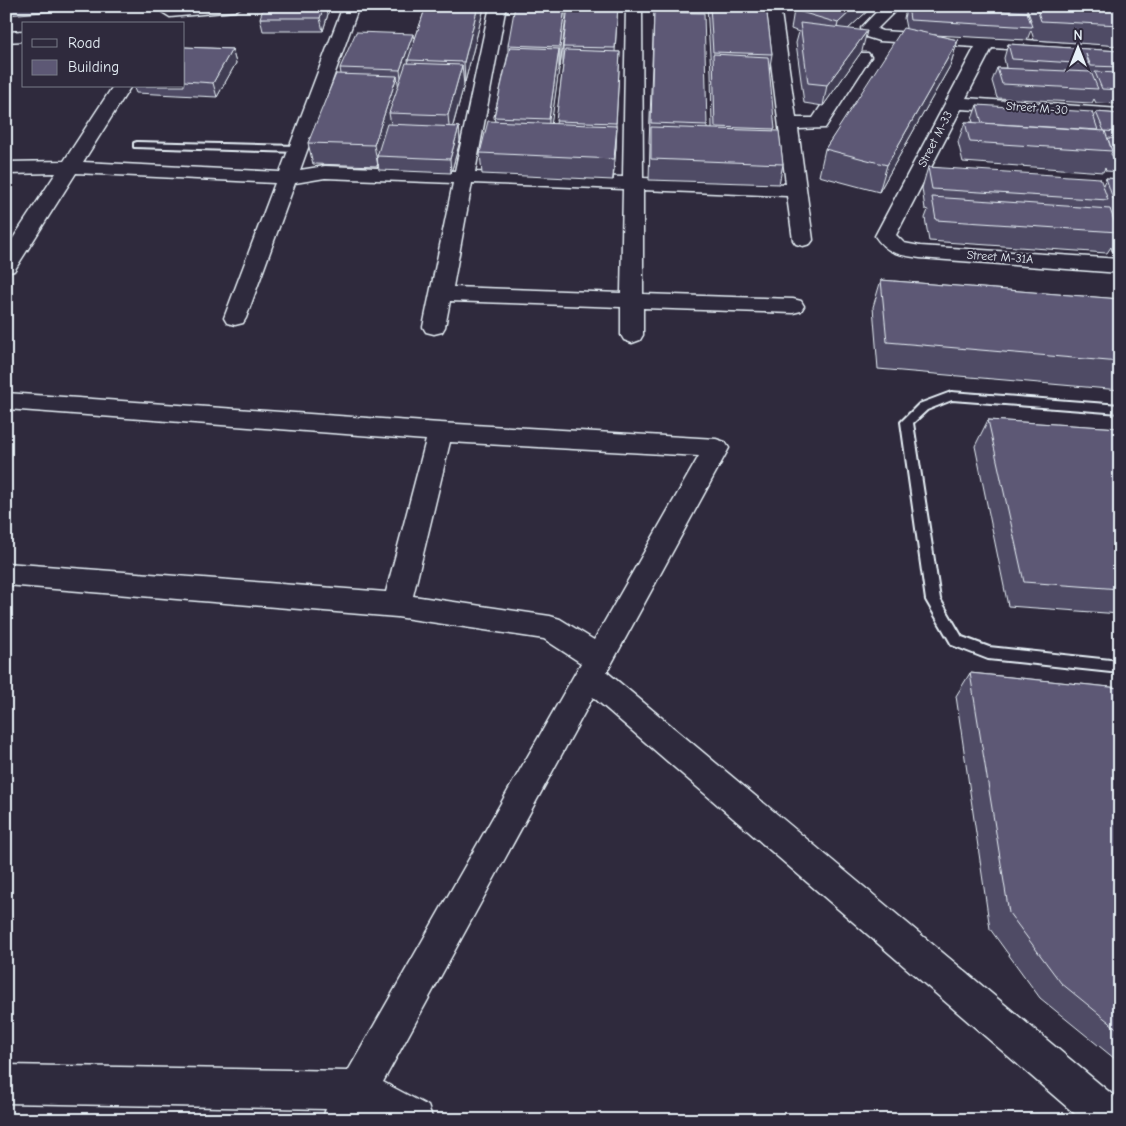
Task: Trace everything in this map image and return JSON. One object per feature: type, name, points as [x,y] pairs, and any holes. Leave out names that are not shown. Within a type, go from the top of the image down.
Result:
[{"type":"street","points":[[168,14],[235,6]]},
{"type":"street","points":[[235,318],[351,6]]},
{"type":"street","points":[[632,336],[634,6]]},
{"type":"street","points":[[772,6],[803,240]]},
{"type":"street","points":[[892,6],[869,28],[869,32],[879,36],[1120,51]]},
{"type":"street","points":[[434,327],[463,185],[504,7]]},
{"type":"street","points":[[6,37],[22,36]]},
{"type":"street","name":"Street M-33","points":[[885,236],[929,170],[954,103],[986,43]]},
{"type":"street","points":[[788,123],[818,124],[862,57]]},
{"type":"street","points":[[6,266],[121,88]]},
{"type":"street","name":"Street M-30","points":[[954,103],[1120,114]]},
{"type":"street","points":[[6,168],[71,167],[287,178],[318,188],[463,185],[797,198]]},
{"type":"street","name":"Street M-31A","points":[[885,236],[898,248],[920,252],[1120,266]]},
{"type":"street","points":[[440,294],[793,306]]},
{"type":"street","points":[[6,401],[440,432],[716,448],[349,1105]]},
{"type":"street","points":[[397,606],[440,432]]},
{"type":"street","points":[[6,574],[397,606],[550,628],[1112,1120]]},
{"type":"street","points":[[10,1088],[349,1105],[414,1120]]},
{"type":"lane","points":[[137,145],[298,150]]},
{"type":"lane","points":[[1120,409],[951,396],[923,407],[907,422],[933,600],[957,641],[988,654],[1120,667]]},
{"type":"building","points":[[264,6],[324,6],[320,18],[260,18]]},
{"type":"building","points":[[426,6],[478,6],[464,62],[408,60]]},
{"type":"building","points":[[515,6],[565,6],[560,47],[508,45]]},
{"type":"building","points":[[568,6],[618,6],[615,48],[563,47]]},
{"type":"building","points":[[710,6],[766,6],[772,54],[713,52]]},
{"type":"building","points":[[798,6],[856,6],[838,23],[794,10]]},
{"type":"building","points":[[908,6],[1027,12],[1032,27],[910,20]]},
{"type":"building","points":[[1036,6],[1120,10],[1120,25],[1041,21]]},
{"type":"building","points":[[1050,6],[1120,6],[1120,10]]},
{"type":"building","points":[[654,12],[704,13],[707,125],[651,123]]},
{"type":"building","points":[[800,23],[867,31],[827,85],[808,83]]},
{"type":"building","points":[[903,28],[958,40],[887,165],[825,149]]},
{"type":"building","points":[[356,32],[413,34],[400,70],[340,68]]},
{"type":"building","points":[[1008,44],[1120,51],[1120,67],[1091,66],[1086,54],[1089,64],[1012,59]]},
{"type":"building","points":[[185,47],[232,49],[213,83],[185,81]]},
{"type":"building","points":[[510,47],[559,49],[549,119],[494,117]]},
{"type":"building","points":[[565,50],[620,52],[616,123],[556,121]]},
{"type":"building","points":[[713,54],[768,57],[775,129],[715,127]]},
{"type":"building","points":[[406,63],[462,65],[448,115],[389,113]]},
{"type":"building","points":[[997,68],[1091,72],[1098,89],[1002,84]]},
{"type":"building","points":[[1095,72],[1120,73],[1120,90],[1102,89]]},
{"type":"building","points":[[336,74],[397,76],[374,145],[308,143]]},
{"type":"building","points":[[977,105],[1092,112],[1098,130],[982,123]]},
{"type":"building","points":[[1096,112],[1120,114],[1120,132],[1104,131]]},
{"type":"building","points":[[488,121],[617,126],[614,159],[480,153]]},
{"type":"building","points":[[965,122],[1105,131],[1112,151],[970,142]]},
{"type":"building","points":[[387,124],[459,127],[450,159],[377,156]]},
{"type":"building","points":[[651,127],[779,131],[783,164],[651,159]]},
{"type":"building","points":[[1108,138],[1120,139],[1120,158],[1113,157],[1111,154],[1112,151]]},
{"type":"building","points":[[928,167],[1100,178],[1108,200],[932,189]]},
{"type":"building","points":[[1106,178],[1120,179],[1120,200],[1113,199]]},
{"type":"building","points":[[932,197],[1110,209],[1118,232],[936,220]]},
{"type":"building","points":[[1115,207],[1120,208],[1120,221]]},
{"type":"building","points":[[881,280],[1120,299],[1120,362],[887,342]]},
{"type":"building","points":[[988,420],[1120,428],[1120,589],[1024,582]]},
{"type":"building","points":[[970,673],[1120,688],[1120,1031],[1061,983],[1009,913]]}]
